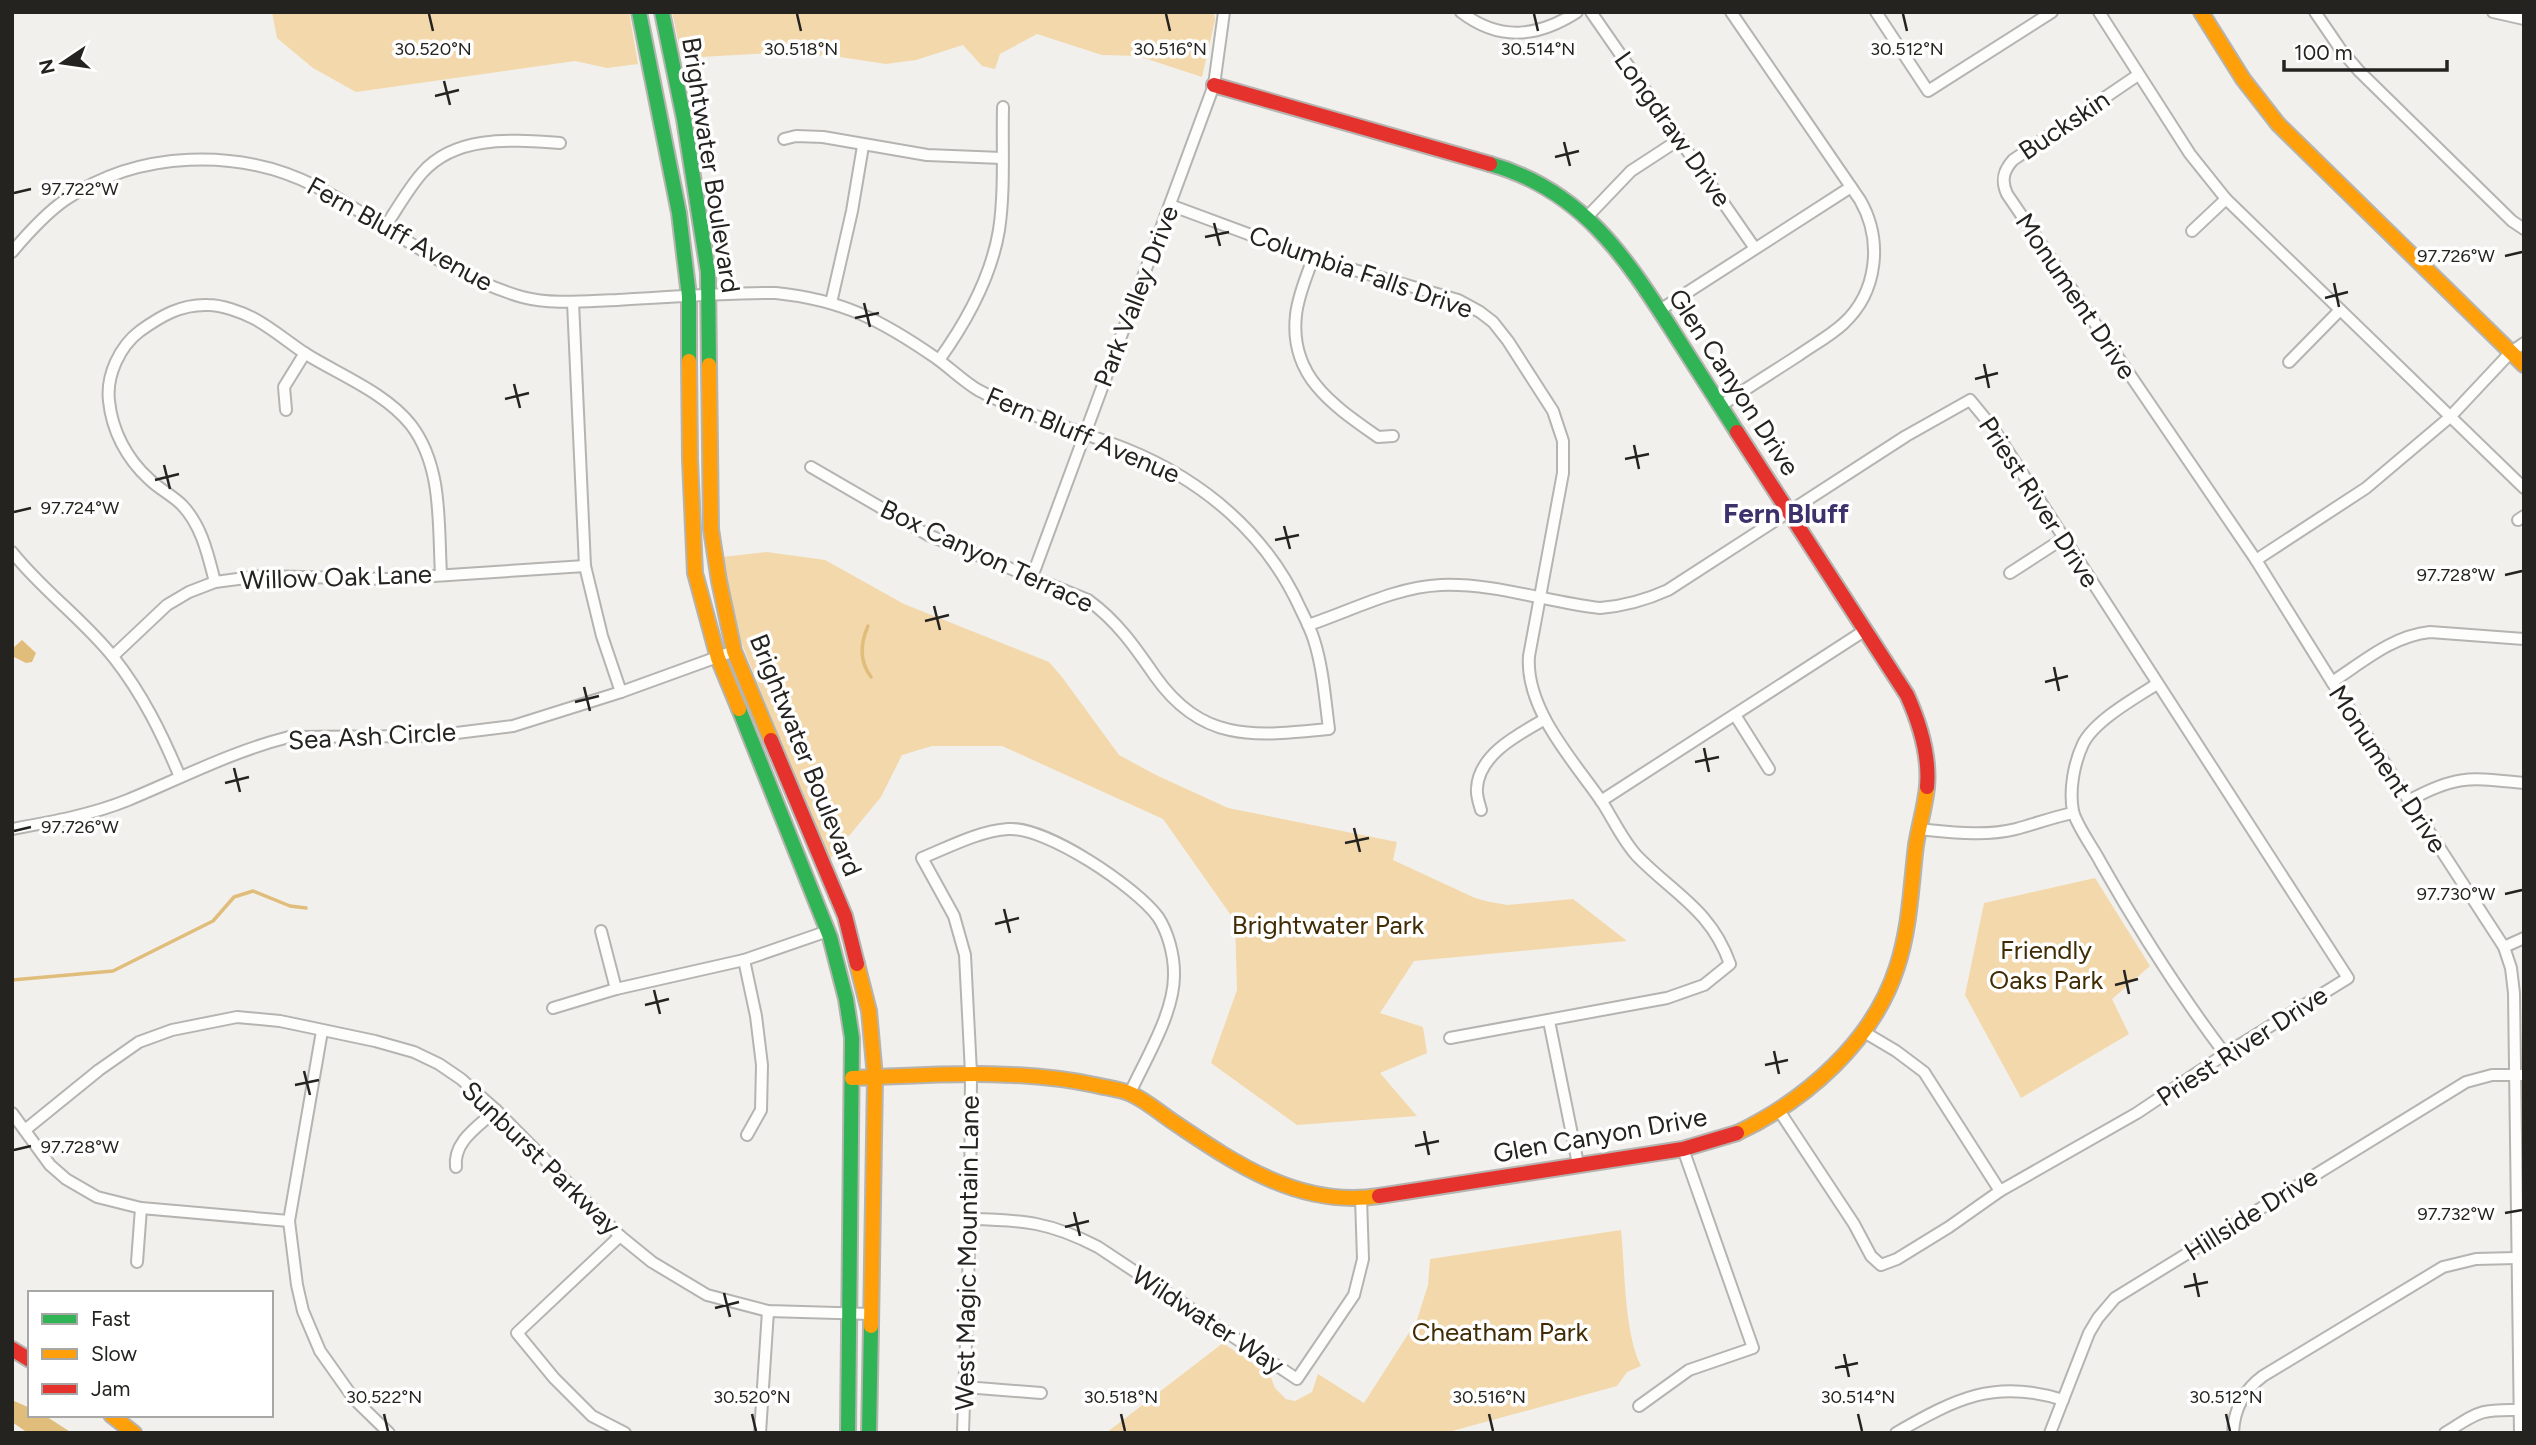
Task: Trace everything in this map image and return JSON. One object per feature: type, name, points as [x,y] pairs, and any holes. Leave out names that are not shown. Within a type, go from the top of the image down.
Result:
[{"type":"street","name":"Brightwater Boulevard","points":[[639,12],[679,213],[689,296],[690,460],[695,573],[718,658],[828,931],[846,999],[852,1038],[848,1433]]},
{"type":"street","name":"Brightwater Boulevard","points":[[662,12],[684,119],[708,272],[711,529],[719,582],[734,651],[845,916],[869,1011],[875,1077],[869,1433]]},
{"type":"street","name":"Park Valley Drive","points":[[1032,577],[1214,85],[1224,12]]},
{"type":"street","points":[[1461,12],[1490,28],[1522,33],[1556,25],[1577,12]]},
{"type":"street","name":"Longdraw Drive","points":[[1591,12],[1754,247]]},
{"type":"street","points":[[1721,405],[1839,328],[1857,309],[1865,294],[1873,271],[1875,254],[1870,222],[1860,200],[1731,12]]},
{"type":"street","points":[[1876,12],[1928,91],[2052,12]]},
{"type":"street","points":[[2099,12],[2190,154],[2225,198],[2524,488]]},
{"type":"street","points":[[2201,12],[2244,79],[2278,124],[2524,365]]},
{"type":"street","points":[[2315,12],[2359,71],[2512,221],[2524,229]]},
{"type":"street","points":[[2493,12],[2524,19]]},
{"type":"street","name":"Buckskin","points":[[2004,184],[2004,174],[2013,160],[2138,75]]},
{"type":"street","name":"Glen Canyon Drive","points":[[852,1078],[971,1073],[1062,1077],[1130,1093],[1221,1154],[1265,1179],[1318,1196],[1361,1198],[1398,1195],[1683,1149],[1733,1135],[1780,1112],[1829,1069],[1864,1032],[1892,982],[1905,934],[1918,829],[1927,791],[1920,728],[1907,695],[1620,252],[1587,216],[1541,184],[1507,169],[1214,85]]},
{"type":"street","points":[[939,360],[969,316],[994,250],[1001,217],[1003,107]]},
{"type":"street","points":[[784,139],[796,136],[823,137],[863,146],[953,158],[1002,158]]},
{"type":"street","points":[[1587,216],[1626,176],[1680,139]]},
{"type":"street","points":[[385,227],[422,172],[448,153],[480,143],[561,144]]},
{"type":"street","points":[[831,303],[852,211],[863,146]]},
{"type":"street","name":"Fern Bluff Avenue","points":[[12,252],[42,219],[87,187],[136,168],[193,159],[232,161],[296,177],[335,197],[453,270],[537,300],[573,302],[776,293],[831,303],[875,318],[986,394],[1020,410],[1152,460],[1200,487],[1228,509],[1247,528],[1282,573],[1308,625],[1320,664],[1329,729]]},
{"type":"street","name":"Monument Drive","points":[[2004,184],[2007,194],[2116,357],[2256,560],[2504,947],[2511,968],[2514,993],[2519,1075],[2516,1258],[2521,1433]]},
{"type":"street","points":[[1660,310],[1850,187]]},
{"type":"street","points":[[2192,231],[2225,198]]},
{"type":"street","name":"Columbia Falls Drive","points":[[1170,205],[1313,258],[1458,300],[1493,322],[1553,411],[1563,441],[1563,474],[1528,663],[1533,694],[1545,719],[1635,855],[1690,901],[1712,926],[1730,964],[1704,985],[1667,998],[1450,1038]]},
{"type":"street","points":[[1313,258],[1296,314],[1297,344],[1307,374],[1333,405],[1378,437],[1393,436]]},
{"type":"street","points":[[573,302],[584,566],[602,636],[621,692]]},
{"type":"street","points":[[215,582],[202,535],[183,506],[148,479],[125,451],[114,426],[108,399],[113,367],[131,338],[164,314],[186,306],[210,305],[254,318],[305,353],[384,400],[411,425],[429,459],[435,480],[442,574]]},
{"type":"street","points":[[2289,362],[2340,310]]},
{"type":"street","points":[[2256,560],[2366,488],[2450,417],[2511,352],[2524,343]]},
{"type":"street","points":[[286,410],[284,387],[305,353]]},
{"type":"street","name":"Priest River Drive","points":[[1780,1112],[1854,1224],[1871,1256],[1881,1265],[1897,1259],[2000,1191],[2137,1113],[2225,1054],[2348,978],[1993,428],[1970,400],[1906,436],[1788,512]]},
{"type":"street","name":"Box Canyon Terrace","points":[[811,467],[928,535],[1079,596],[1103,611],[1123,630],[1162,687],[1175,701],[1205,722],[1222,729],[1249,734],[1329,729]]},
{"type":"street","points":[[1308,625],[1378,599],[1432,586],[1476,587],[1600,608],[1617,607],[1652,598],[1668,590],[1788,512]]},
{"type":"street","points":[[2010,573],[2064,538]]},
{"type":"street","points":[[12,552],[113,656],[140,694],[159,728],[180,777]]},
{"type":"street","name":"Willow Oak Lane","points":[[113,656],[167,605],[189,592],[215,582],[261,576],[388,579],[584,566]]},
{"type":"street","points":[[1601,801],[1864,631]]},
{"type":"street","points":[[2332,682],[2397,639],[2417,633],[2524,639]]},
{"type":"street","name":"Sea Ash Circle","points":[[12,830],[126,801],[180,777],[289,737],[432,736],[513,726],[621,692],[734,651]]},
{"type":"street","points":[[2157,684],[2119,709],[2084,741],[2074,770],[2073,813],[2140,932],[2186,1003],[2225,1054]]},
{"type":"street","points":[[1735,715],[1769,769]]},
{"type":"street","points":[[1481,810],[1477,786],[1486,764],[1513,737],[1545,719]]},
{"type":"street","points":[[2410,800],[2435,786],[2456,780],[2471,778],[2524,783]]},
{"type":"street","points":[[1918,829],[1977,834],[2015,829],[2046,818],[2073,813]]},
{"type":"street","name":"West Magic Mountain Lane","points":[[963,1433],[970,1219],[971,1073],[965,955],[954,916],[922,858],[985,833],[1010,829],[1038,834],[1067,848],[1134,892],[1158,918],[1172,948],[1175,974],[1171,1003],[1130,1093]]},
{"type":"street","points":[[601,931],[615,989]]},
{"type":"street","points":[[553,1008],[615,989],[744,960],[828,931]]},
{"type":"street","points":[[2504,947],[2524,938]]},
{"type":"street","points":[[744,960],[756,1016],[762,1065],[761,1110],[747,1135]]},
{"type":"street","name":"Sunburst Parkway","points":[[25,1130],[99,1070],[139,1042],[173,1030],[237,1017],[280,1021],[395,1045],[439,1064],[461,1079],[496,1110],[620,1236],[652,1262],[707,1295],[768,1311],[871,1314]]},
{"type":"street","points":[[1549,1021],[1578,1164]]},
{"type":"street","points":[[322,1031],[289,1221],[297,1285],[303,1311],[320,1351],[354,1399],[389,1433]]},
{"type":"street","points":[[1864,1032],[1924,1072],[2000,1191]]},
{"type":"street","name":"Hillside Drive","points":[[2050,1433],[2089,1333],[2115,1298],[2466,1083],[2492,1075],[2519,1075]]},
{"type":"street","points":[[456,1167],[455,1156],[459,1145],[496,1110]]},
{"type":"street","points":[[12,1113],[50,1165],[66,1179],[96,1197],[141,1208],[289,1221]]},
{"type":"street","points":[[1639,1406],[1689,1370],[1753,1348],[1683,1149]]},
{"type":"street","name":"Wildwater Way","points":[[970,1219],[1021,1220],[1067,1231],[1098,1247],[1297,1379],[1354,1295],[1363,1259],[1361,1198]]},
{"type":"street","points":[[137,1262],[141,1208]]},
{"type":"street","points":[[620,1236],[517,1334],[554,1378],[592,1416],[625,1433]]},
{"type":"street","points":[[2233,1433],[2240,1403],[2252,1385],[2263,1376],[2442,1267],[2476,1259],[2516,1258]]},
{"type":"street","points":[[760,1433],[768,1311]]},
{"type":"street","points":[[12,1349],[28,1359]]},
{"type":"street","points":[[965,1387],[1041,1393]]},
{"type":"street","points":[[1896,1433],[1978,1393],[2026,1391],[2063,1400]]},
{"type":"street","points":[[2445,1433],[2478,1412],[2491,1409],[2520,1410]]},
{"type":"street","points":[[114,1417],[134,1433]]},
{"type":"green space","points":[[272,12],[629,12],[638,64],[607,68],[575,61],[356,92],[313,68],[277,38]]},
{"type":"green space","points":[[672,12],[1214,12],[1215,20],[1202,77],[1138,56],[1102,55],[1037,34],[1000,54],[995,69],[982,66],[963,45],[916,60],[886,64],[833,56],[771,53],[682,58]]},
{"type":"green space","name":"Brightwater Park","points":[[767,552],[825,560],[904,604],[1049,662],[1119,755],[1228,808],[1397,842],[1393,860],[1475,898],[1490,902],[1508,905],[1573,899],[1627,941],[1414,961],[1380,1013],[1423,1027],[1427,1053],[1380,1073],[1417,1116],[1297,1125],[1211,1063],[1237,990],[1235,921],[1163,819],[1002,746],[932,746],[902,755],[881,797],[830,859],[805,804],[739,636],[722,557]]},
{"type":"green space","name":"Friendly Oaks Park","points":[[2095,878],[2150,966],[2112,999],[2129,1034],[2021,1098],[1965,995],[1984,903]]},
{"type":"green space","name":"Cheatham Park","points":[[1621,1230],[1628,1318],[1635,1352],[1641,1366],[1627,1372],[1617,1386],[1445,1433],[1106,1433],[1223,1343],[1270,1375],[1275,1388],[1286,1399],[1295,1401],[1312,1392],[1318,1374],[1364,1403],[1417,1320],[1428,1285],[1430,1259]]},
{"type":"shaded area","points":[[22,640],[36,653],[32,662],[26,663],[14,657],[12,649]]},
{"type":"shaded area","points":[[12,1400],[28,1407],[28,1417],[47,1417],[72,1433],[28,1433],[12,1422]]},
{"type":"waterway","points":[[868,626],[862,652],[864,665],[871,677]]},
{"type":"waterway","points":[[12,980],[113,971],[213,921],[234,897],[253,891],[290,906],[306,908]]},
{"type":"traffic: fast","points":[[639,12],[679,213],[689,296],[689,361]]},
{"type":"traffic: fast","points":[[662,12],[684,119],[708,272],[709,365]]},
{"type":"traffic: fast","points":[[1490,164],[1551,191],[1598,229],[1638,278],[1737,432]]},
{"type":"traffic: fast","points":[[739,709],[830,937],[846,999],[852,1038],[848,1433]]},
{"type":"traffic: fast","points":[[869,1433],[871,1326]]},
{"type":"traffic: slow","points":[[2201,12],[2243,79],[2278,124],[2524,365]]},
{"type":"traffic: slow","points":[[689,361],[695,573],[718,658],[739,709]]},
{"type":"traffic: slow","points":[[709,365],[711,529],[719,581],[734,651],[771,740]]},
{"type":"traffic: slow","points":[[1737,1133],[1788,1104],[1812,1086],[1834,1066],[1872,1020],[1897,967],[1905,937],[1916,845],[1927,787]]},
{"type":"traffic: slow","points":[[857,964],[869,1011],[875,1077],[871,1326]]},
{"type":"traffic: slow","points":[[852,1078],[944,1074],[1035,1076],[1127,1092],[1222,1154],[1271,1180],[1323,1196],[1379,1196]]},
{"type":"traffic: slow","points":[[114,1417],[134,1433]]},
{"type":"traffic: jam","points":[[1214,85],[1490,164]]},
{"type":"traffic: jam","points":[[1737,432],[1907,695],[1923,740],[1927,787]]},
{"type":"traffic: jam","points":[[771,740],[845,916],[857,964]]},
{"type":"traffic: jam","points":[[1379,1196],[1683,1149],[1737,1133]]},
{"type":"traffic: jam","points":[[12,1349],[28,1359]]},
{"type":"district","name":"Fern Bluff","points":[[1786,513]]}]
